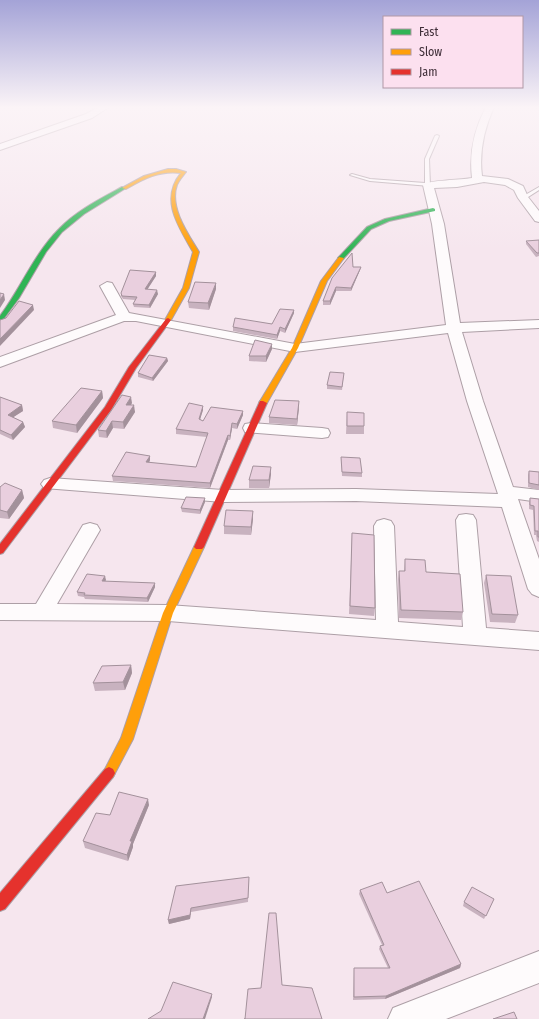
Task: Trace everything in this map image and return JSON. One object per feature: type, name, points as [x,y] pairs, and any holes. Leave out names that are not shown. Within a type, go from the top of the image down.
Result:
[{"type":"street","points":[[475,155],[474,163],[477,180]]},
{"type":"street","points":[[0,320],[12,306],[61,230],[89,210],[145,177],[156,173],[175,171],[184,173],[174,186],[173,201],[181,226],[196,252],[186,288],[166,324],[133,367],[108,408],[0,551]]},
{"type":"street","points":[[539,219],[523,198],[519,188],[515,184],[477,180],[457,184],[428,185],[440,235],[454,328],[475,401],[539,588]]},
{"type":"street","points":[[0,904],[28,867],[91,796],[112,769],[127,739],[168,613],[223,496],[260,408],[294,348],[324,281],[339,260],[364,231],[387,220],[433,210]]},
{"type":"street","points":[[107,286],[124,316]]},
{"type":"street","points":[[0,362],[124,316],[136,317],[294,348],[454,328],[539,324]]},
{"type":"street","points":[[251,428],[322,433]]},
{"type":"street","points":[[50,484],[223,496],[539,496]]},
{"type":"street","points":[[466,520],[475,635]]},
{"type":"street","points":[[384,526],[387,629]]},
{"type":"street","points":[[42,612],[90,530]]},
{"type":"street","points":[[0,612],[168,613],[539,641]]},
{"type":"street","points":[[404,1019],[539,967]]},
{"type":"lane","points":[[352,175],[370,180],[428,185],[427,159],[429,155]]},
{"type":"lane","points":[[523,198],[539,188]]},
{"type":"building","points":[[539,240],[539,253],[537,253],[526,241]]},
{"type":"building","points":[[352,253],[353,267],[361,267],[351,288],[336,287],[330,301],[323,301],[332,278]]},
{"type":"building","points":[[130,270],[156,272],[145,289],[157,290],[149,305],[133,304],[137,297],[122,296],[121,293]]},
{"type":"building","points":[[195,282],[216,283],[208,303],[188,302]]},
{"type":"building","points":[[0,293],[4,294],[0,300]]},
{"type":"building","points":[[19,301],[33,305],[0,339],[0,320],[6,318]]},
{"type":"building","points":[[280,309],[294,310],[285,329],[280,327],[277,335],[233,327],[235,318],[272,324]]},
{"type":"building","points":[[255,340],[272,344],[266,356],[249,356]]},
{"type":"building","points":[[149,355],[167,358],[152,378],[138,373]]},
{"type":"building","points":[[330,372],[344,373],[342,387],[327,385]]},
{"type":"building","points":[[81,388],[102,391],[76,425],[52,421]]},
{"type":"building","points":[[122,395],[131,397],[126,405],[134,405],[123,422],[112,421],[106,431],[98,430]]},
{"type":"building","points":[[0,397],[22,405],[8,415],[23,422],[11,435],[0,430]]},
{"type":"building","points":[[275,400],[299,401],[297,419],[269,417]]},
{"type":"building","points":[[189,403],[203,406],[199,419],[203,421],[211,407],[243,411],[237,424],[232,423],[230,436],[228,435],[210,483],[112,476],[126,452],[150,456],[146,462],[196,467],[208,433],[176,429]]},
{"type":"building","points":[[347,412],[364,413],[364,426],[347,426]]},
{"type":"building","points":[[341,457],[360,458],[362,473],[342,472]]},
{"type":"building","points":[[253,466],[271,467],[269,480],[249,480]]},
{"type":"building","points":[[529,471],[539,472],[539,485],[529,483]]},
{"type":"building","points":[[5,483],[22,490],[7,512],[0,510],[0,487]]},
{"type":"building","points":[[186,497],[205,498],[200,510],[181,508]]},
{"type":"building","points":[[530,498],[539,499],[539,537],[538,531],[535,531],[534,506],[530,505]]},
{"type":"building","points":[[226,510],[253,511],[251,527],[224,526]]},
{"type":"building","points":[[352,533],[374,535],[375,608],[350,606]]},
{"type":"building","points":[[405,559],[425,560],[426,572],[460,574],[463,612],[401,610],[399,571],[405,571]]},
{"type":"building","points":[[87,574],[105,576],[102,581],[155,583],[147,598],[84,595],[85,593],[77,592]]},
{"type":"building","points":[[486,575],[511,576],[518,615],[492,614]]},
{"type":"building","points":[[131,665],[123,682],[93,683],[102,666]]},
{"type":"building","points":[[119,792],[148,799],[130,841],[132,841],[127,855],[83,841],[96,813],[110,815]]},
{"type":"building","points":[[249,877],[248,898],[191,908],[190,915],[168,920],[176,886]]},
{"type":"building","points":[[419,881],[461,964],[386,996],[354,997],[354,968],[390,968],[380,946],[384,945],[360,890],[382,882],[387,893]]},
{"type":"building","points":[[472,887],[494,899],[486,916],[464,902]]},
{"type":"building","points":[[269,913],[276,913],[282,985],[312,988],[322,1019],[245,1019],[248,989],[261,988]]},
{"type":"building","points":[[173,982],[212,994],[203,1019],[148,1019],[161,1011]]},
{"type":"building","points":[[514,1012],[517,1019],[493,1019]]},
{"type":"traffic: fast","points":[[0,320],[16,298],[51,241],[60,231],[74,218],[124,188]]},
{"type":"traffic: fast","points":[[341,258],[369,228],[387,220],[433,210]]},
{"type":"traffic: slow","points":[[124,188],[138,180],[160,172],[184,172],[175,185],[173,201],[179,219],[196,252],[186,288],[168,320]]},
{"type":"traffic: slow","points":[[263,403],[295,348],[324,281],[341,258]]},
{"type":"traffic: slow","points":[[109,773],[127,739],[168,613],[199,547]]},
{"type":"traffic: jam","points":[[0,551],[108,408],[133,367],[168,320]]},
{"type":"traffic: jam","points":[[199,547],[263,403]]},
{"type":"traffic: jam","points":[[0,904],[109,773]]}]
